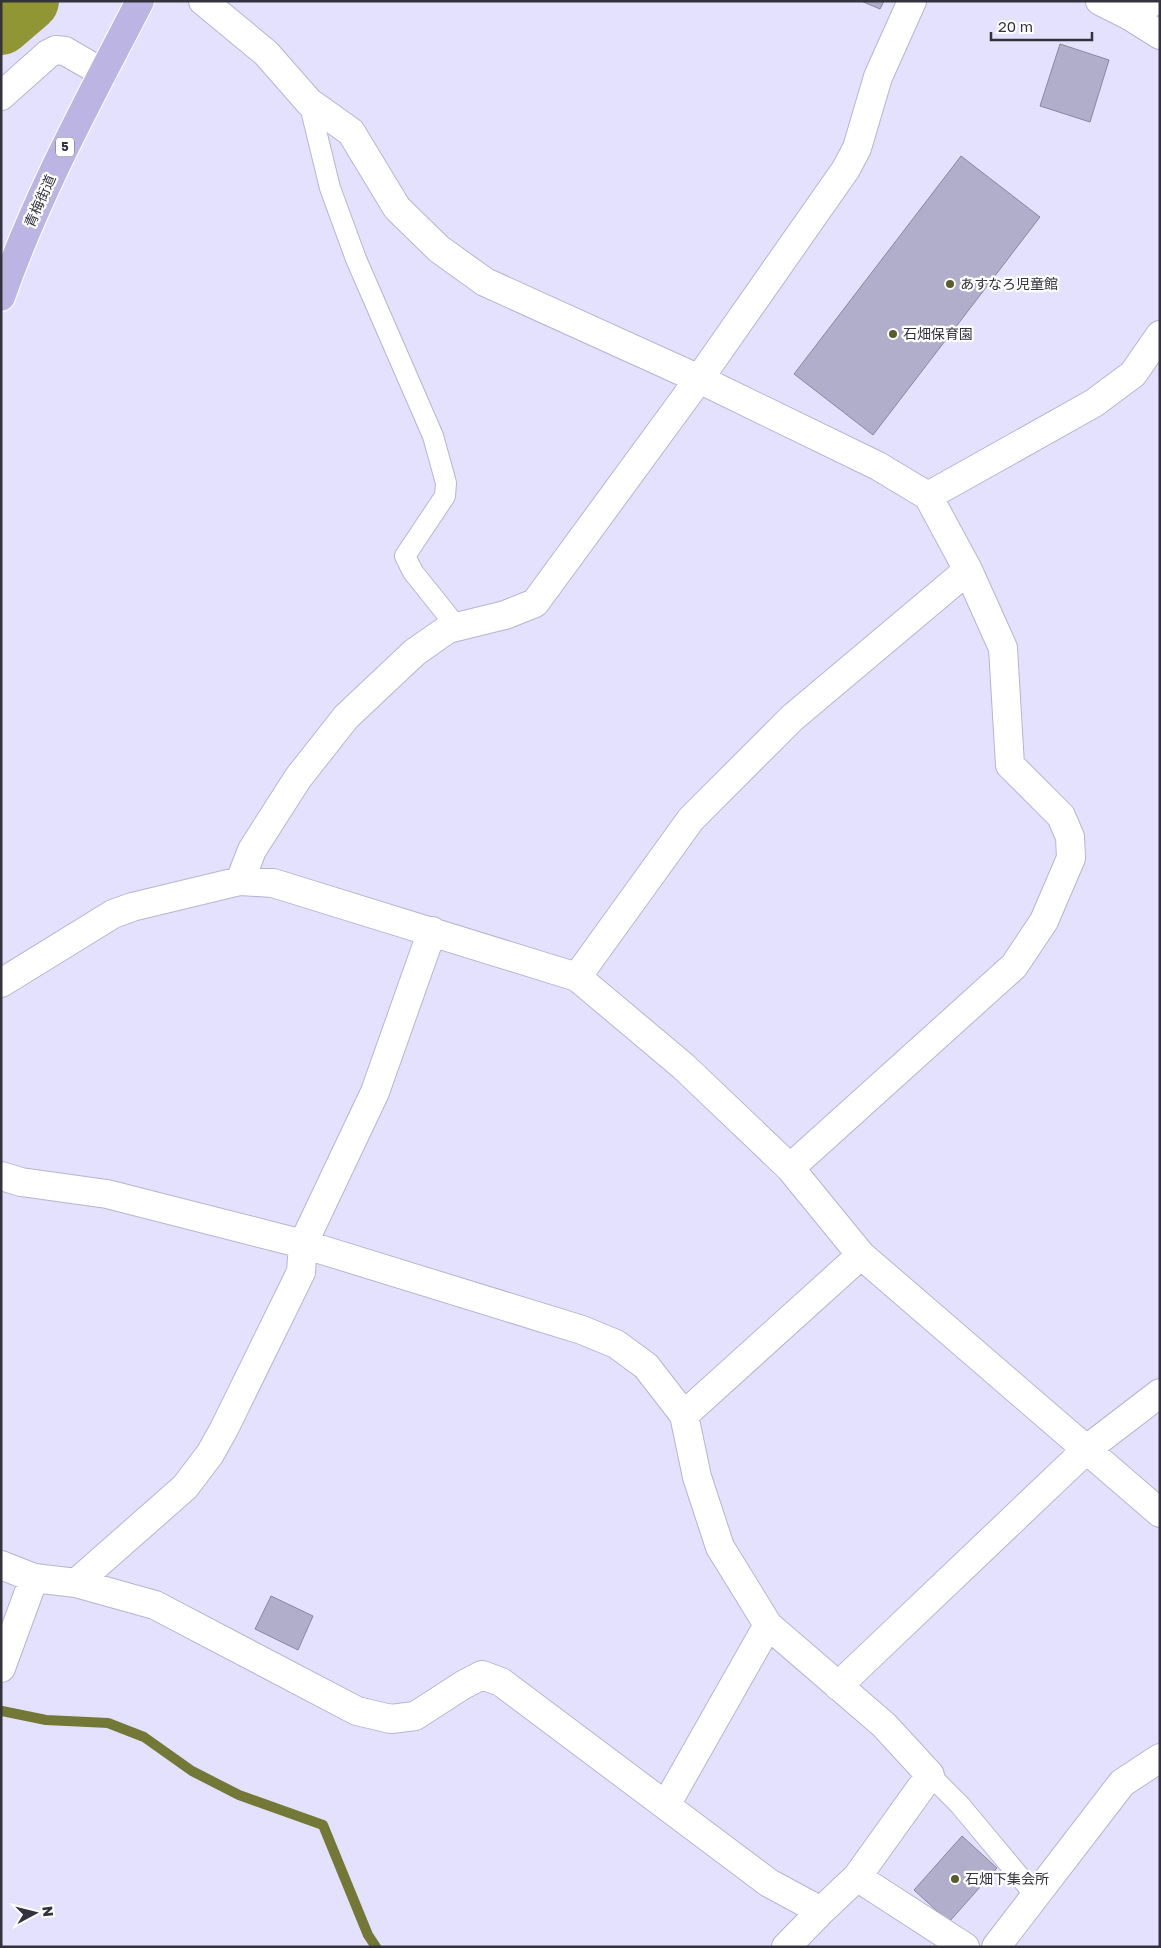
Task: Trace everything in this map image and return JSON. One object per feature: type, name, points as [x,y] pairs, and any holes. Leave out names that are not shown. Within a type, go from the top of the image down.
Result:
[{"type":"main road","name":"青梅街道","points":[[1,297],[53,172],[140,1]]},
{"type":"street","points":[[203,1],[266,53],[309,102],[351,132],[397,208],[439,249],[485,282],[699,379],[878,466],[928,496],[968,570],[1003,648],[1010,765],[1061,816],[1070,837],[1071,858],[1044,921],[1014,966],[790,1168]]},
{"type":"street","points":[[240,881],[252,850],[298,778],[346,717],[415,652],[448,629],[506,615],[536,602],[699,379],[846,169],[857,148],[878,77],[912,1]]},
{"type":"street","points":[[1100,1],[1130,16],[1160,35]]},
{"type":"street","points":[[1130,16],[1154,1]]},
{"type":"street","points":[[1,96],[48,54],[56,50],[65,51],[103,73]]},
{"type":"street","points":[[928,496],[1094,403],[1133,374],[1160,335]]},
{"type":"street","points":[[578,977],[691,819],[792,718],[968,570]]},
{"type":"street","points":[[1,983],[113,914],[132,907],[240,881],[273,883],[578,977],[683,1066],[790,1168],[861,1255],[1160,1513]]},
{"type":"street","points":[[76,1583],[185,1487],[210,1454],[301,1272],[303,1244],[375,1092],[432,931]]},
{"type":"street","points":[[1,1176],[21,1182],[115,1196],[303,1244],[582,1330],[616,1344],[646,1366],[684,1415],[698,1476],[720,1547],[768,1625],[884,1725],[930,1775],[857,1877],[786,1947]]},
{"type":"street","points":[[684,1415],[861,1255]]},
{"type":"street","points":[[838,1686],[1088,1449],[1160,1393]]},
{"type":"street","points":[[1,1565],[34,1578],[76,1583],[155,1605],[357,1711],[391,1719],[415,1716],[463,1684],[482,1675],[501,1682],[769,1883],[821,1911]]},
{"type":"street","points":[[1,1668],[34,1578]]},
{"type":"street","points":[[666,1805],[768,1625]]},
{"type":"street","points":[[996,1947],[1122,1783],[1160,1758]]},
{"type":"street","points":[[857,1877],[965,1947]]},
{"type":"lane","points":[[309,102],[330,188],[356,259],[433,436],[446,482],[445,496],[405,556],[413,572],[457,627]]},
{"type":"lane","points":[[930,1775],[959,1804],[1035,1895]]},
{"type":"building","points":[[861,1],[884,1],[880,9]]},
{"type":"building","points":[[1060,44],[1109,60],[1090,122],[1040,106]]},
{"type":"building","points":[[961,156],[1040,217],[873,435],[794,374]]},
{"type":"building","points":[[271,1596],[313,1616],[298,1650],[255,1629]]},
{"type":"building","name":"石畑下集会所","points":[[962,1836],[997,1868],[949,1922],[914,1890]]},
{"type":"waterway","points":[[1,25],[29,1]]},
{"type":"waterway","points":[[2,1711],[46,1720],[108,1723],[144,1737],[192,1771],[239,1795],[323,1825],[368,1935],[376,1947]]},
{"type":"place","name":"あすなろ児童館","points":[[950,284]]},
{"type":"place","name":"石畑保育園","points":[[893,334]]},
{"type":"place","name":"石畑下集会所","points":[[955,1879]]}]
